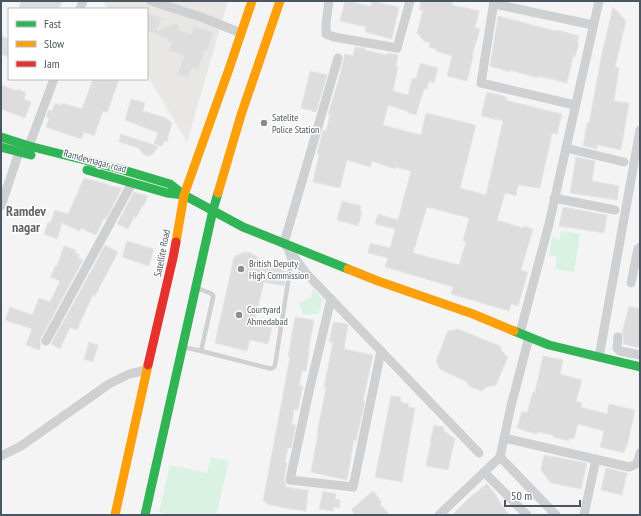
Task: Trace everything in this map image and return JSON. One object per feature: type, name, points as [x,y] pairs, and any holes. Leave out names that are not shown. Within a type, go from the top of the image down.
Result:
[{"type":"main road","name":"Satellite Road","points":[[115,515],[173,258],[184,195],[252,1]]},
{"type":"main road","points":[[145,515],[212,210],[241,115],[280,1]]},
{"type":"main road","name":"Ramdevnagar road","points":[[1,137],[170,184],[184,195],[243,227],[378,281],[473,314],[549,345],[640,367]]},
{"type":"main road","name":"Ramdevnagar road","points":[[1,147],[63,164]]},
{"type":"main road","name":"Ramdevnagar road","points":[[78,168],[167,193],[184,195]]},
{"type":"street","points":[[151,1],[201,17],[241,33]]},
{"type":"street","points":[[329,1],[326,34],[397,48],[410,1]]},
{"type":"street","points":[[520,333],[549,224],[599,1]]},
{"type":"street","points":[[575,105],[481,83],[494,2],[593,25]]},
{"type":"street","points":[[338,58],[284,243],[305,272],[479,453]]},
{"type":"street","points":[[29,146],[54,80]]},
{"type":"street","points":[[599,357],[640,130]]},
{"type":"street","points":[[566,148],[624,162]]},
{"type":"street","points":[[1,206],[19,152]]},
{"type":"street","points":[[46,341],[132,183]]},
{"type":"street","points":[[554,198],[615,210]]},
{"type":"street","points":[[631,283],[638,249],[640,247]]},
{"type":"street","points":[[331,299],[290,480],[353,487],[381,351]]},
{"type":"street","points":[[439,515],[500,457],[529,337]]},
{"type":"street","points":[[618,337],[617,348],[620,351],[640,355]]},
{"type":"street","points":[[1,456],[21,446],[110,384],[129,374],[147,370]]},
{"type":"street","points":[[504,438],[629,467],[636,465],[640,453]]},
{"type":"street","points":[[500,457],[556,515]]},
{"type":"street","points":[[584,515],[596,460]]},
{"type":"street","points":[[484,472],[527,515]]},
{"type":"lane","points":[[182,347],[272,369],[274,368],[291,263],[284,243]]},
{"type":"lane","points":[[196,288],[213,295],[201,351]]},
{"type":"shaded area","points":[[103,1],[228,1],[187,142],[148,77],[148,8],[107,8]]},
{"type":"green space","points":[[561,231],[580,234],[574,272],[555,269],[557,257],[549,255],[552,237],[560,239]]},
{"type":"green space","points":[[313,288],[323,300],[318,314],[303,315],[299,303],[311,297]]},
{"type":"green space","points":[[211,457],[229,461],[216,515],[172,515],[159,512],[170,465],[207,473]]},
{"type":"building","points":[[21,1],[62,1],[59,8],[19,8]]},
{"type":"building","points":[[345,1],[371,6],[372,1],[399,7],[392,39],[365,32],[366,27],[340,21]]},
{"type":"building","points":[[421,1],[453,1],[452,5],[479,11],[475,28],[480,29],[472,56],[467,81],[447,76],[452,56],[429,47],[430,43],[424,41],[417,33],[423,10],[419,10]]},
{"type":"building","points":[[613,7],[626,21],[615,67],[619,68],[614,101],[629,103],[621,150],[597,145],[597,149],[583,146]]},
{"type":"building","points":[[148,13],[162,18],[157,31],[177,23],[180,30],[191,34],[194,26],[214,33],[207,51],[205,50],[198,70],[192,68],[188,78],[177,75],[184,56],[169,50],[172,43],[167,41],[168,39],[148,31]]},
{"type":"building","points":[[498,16],[579,36],[577,43],[579,43],[575,57],[573,57],[567,83],[538,76],[538,78],[510,70],[510,72],[490,66]]},
{"type":"building","points":[[1,36],[8,39],[8,57],[1,54]]},
{"type":"building","points":[[355,47],[365,48],[365,50],[387,55],[387,53],[398,55],[396,67],[398,67],[393,91],[408,95],[412,78],[416,79],[420,63],[438,68],[434,83],[429,81],[427,89],[424,89],[416,115],[388,105],[383,125],[421,135],[426,113],[476,125],[460,188],[486,195],[503,121],[481,116],[487,92],[507,97],[506,100],[562,114],[557,134],[552,133],[540,188],[518,185],[516,196],[505,193],[497,220],[523,228],[524,226],[533,229],[521,270],[528,272],[518,306],[511,304],[509,311],[451,294],[453,287],[385,267],[388,258],[368,253],[370,243],[390,248],[395,229],[375,224],[378,214],[398,220],[411,171],[396,167],[395,169],[372,161],[370,167],[347,160],[340,188],[313,182],[319,155],[317,154],[323,130],[326,131],[330,115],[328,115],[345,54],[353,56]],"holes":[[[427,207],[469,218],[463,241],[466,242],[459,265],[413,253]]]},
{"type":"building","points":[[310,71],[327,75],[316,112],[301,108]]},
{"type":"building","points":[[93,80],[119,80],[107,113],[103,111],[94,136],[84,132],[81,139],[46,127],[49,118],[46,117],[49,110],[52,111],[55,103],[61,106],[62,103],[82,109]]},
{"type":"building","points":[[1,85],[26,93],[24,99],[31,102],[25,118],[1,109]]},
{"type":"building","points":[[131,99],[145,103],[143,111],[167,118],[167,120],[172,122],[167,142],[164,141],[162,146],[154,144],[158,133],[125,120]]},
{"type":"building","points":[[121,134],[158,147],[153,154],[148,156],[145,155],[139,148],[119,142]]},
{"type":"building","points":[[576,157],[595,161],[592,181],[619,186],[617,200],[570,193]]},
{"type":"building","points":[[84,178],[113,187],[122,188],[106,219],[104,218],[96,235],[81,228],[80,231],[62,223],[57,239],[44,234],[48,222],[50,223],[55,210],[68,214]]},
{"type":"building","points":[[134,192],[148,196],[144,205],[136,218],[134,217],[128,229],[117,224]]},
{"type":"building","points":[[342,201],[361,206],[360,212],[362,212],[358,226],[337,220]]},
{"type":"building","points":[[563,207],[607,215],[604,233],[559,226]]},
{"type":"building","points":[[127,241],[154,249],[149,266],[122,257]]},
{"type":"building","points":[[105,245],[118,252],[95,296],[93,294],[77,330],[70,327],[60,349],[51,344]]},
{"type":"building","points":[[64,246],[76,250],[75,253],[79,254],[78,258],[83,260],[41,338],[39,350],[26,345],[32,329],[5,320],[10,307],[32,315],[39,298],[50,302],[60,281],[50,277],[56,265],[57,266]]},
{"type":"building","name":"Courtyard Ahmedabad","points":[[244,252],[251,253],[286,271],[284,286],[264,282],[255,319],[268,323],[267,327],[272,328],[268,344],[250,340],[247,351],[215,343],[234,257]]},
{"type":"building","points":[[629,306],[640,309],[640,348],[623,344],[624,337],[622,333]]},
{"type":"building","points":[[295,317],[314,320],[306,371],[302,371],[299,386],[303,386],[298,410],[294,409],[292,424],[296,425],[291,448],[288,448],[284,479],[286,487],[308,490],[306,511],[266,504],[267,502],[263,501],[290,357],[288,357]]},
{"type":"building","points":[[333,322],[348,325],[344,349],[373,355],[363,401],[365,401],[356,441],[354,440],[347,480],[311,472],[326,388],[324,387],[333,342],[329,342]]},
{"type":"building","points":[[458,329],[500,346],[502,351],[508,357],[496,385],[487,387],[481,391],[469,386],[467,382],[440,369],[436,361],[448,331]]},
{"type":"building","points":[[89,342],[98,345],[93,362],[84,359]]},
{"type":"building","points":[[543,356],[563,360],[560,374],[582,380],[576,401],[582,403],[581,407],[607,414],[609,404],[635,410],[624,453],[600,447],[604,431],[578,424],[574,439],[569,438],[569,441],[553,437],[553,435],[537,432],[536,434],[517,428],[522,411],[527,413],[533,392],[535,392]]},
{"type":"building","points":[[391,396],[401,397],[400,401],[403,402],[402,403],[409,404],[408,407],[415,408],[402,482],[375,477]]},
{"type":"building","points":[[434,425],[444,427],[443,430],[455,439],[448,470],[426,466]]},
{"type":"building","points":[[544,455],[587,463],[581,489],[551,483],[541,470]]},
{"type":"building","points":[[606,468],[627,473],[622,495],[601,490]]},
{"type":"building","points":[[487,484],[497,496],[509,515],[452,515],[470,497]]},
{"type":"building","points":[[323,491],[336,494],[335,499],[340,500],[339,508],[334,507],[333,511],[319,509]]},
{"type":"building","points":[[373,491],[382,502],[380,504],[390,515],[356,515],[351,510]]},
{"type":"traffic: fast","points":[[1,137],[170,184],[184,195],[243,227],[348,269]]},
{"type":"traffic: fast","points":[[1,147],[31,155]]},
{"type":"traffic: fast","points":[[87,170],[167,193],[184,195]]},
{"type":"traffic: fast","points":[[145,515],[218,193]]},
{"type":"traffic: fast","points":[[514,331],[549,345],[640,367]]},
{"type":"traffic: slow","points":[[176,242],[184,195],[252,1]]},
{"type":"traffic: slow","points":[[218,193],[241,115],[280,1]]},
{"type":"traffic: slow","points":[[348,269],[473,314],[514,331]]},
{"type":"traffic: slow","points":[[115,515],[148,365]]},
{"type":"traffic: jam","points":[[148,365],[176,242]]},
{"type":"place","name":"Satelite Police Station","points":[[264,123]]},
{"type":"place","name":"British Deputy High Commission","points":[[241,269]]},
{"type":"place","name":"Courtyard Ahmedabad","points":[[239,315]]},
{"type":"district","name":"Ramdev nagar","points":[[26,220]]}]
